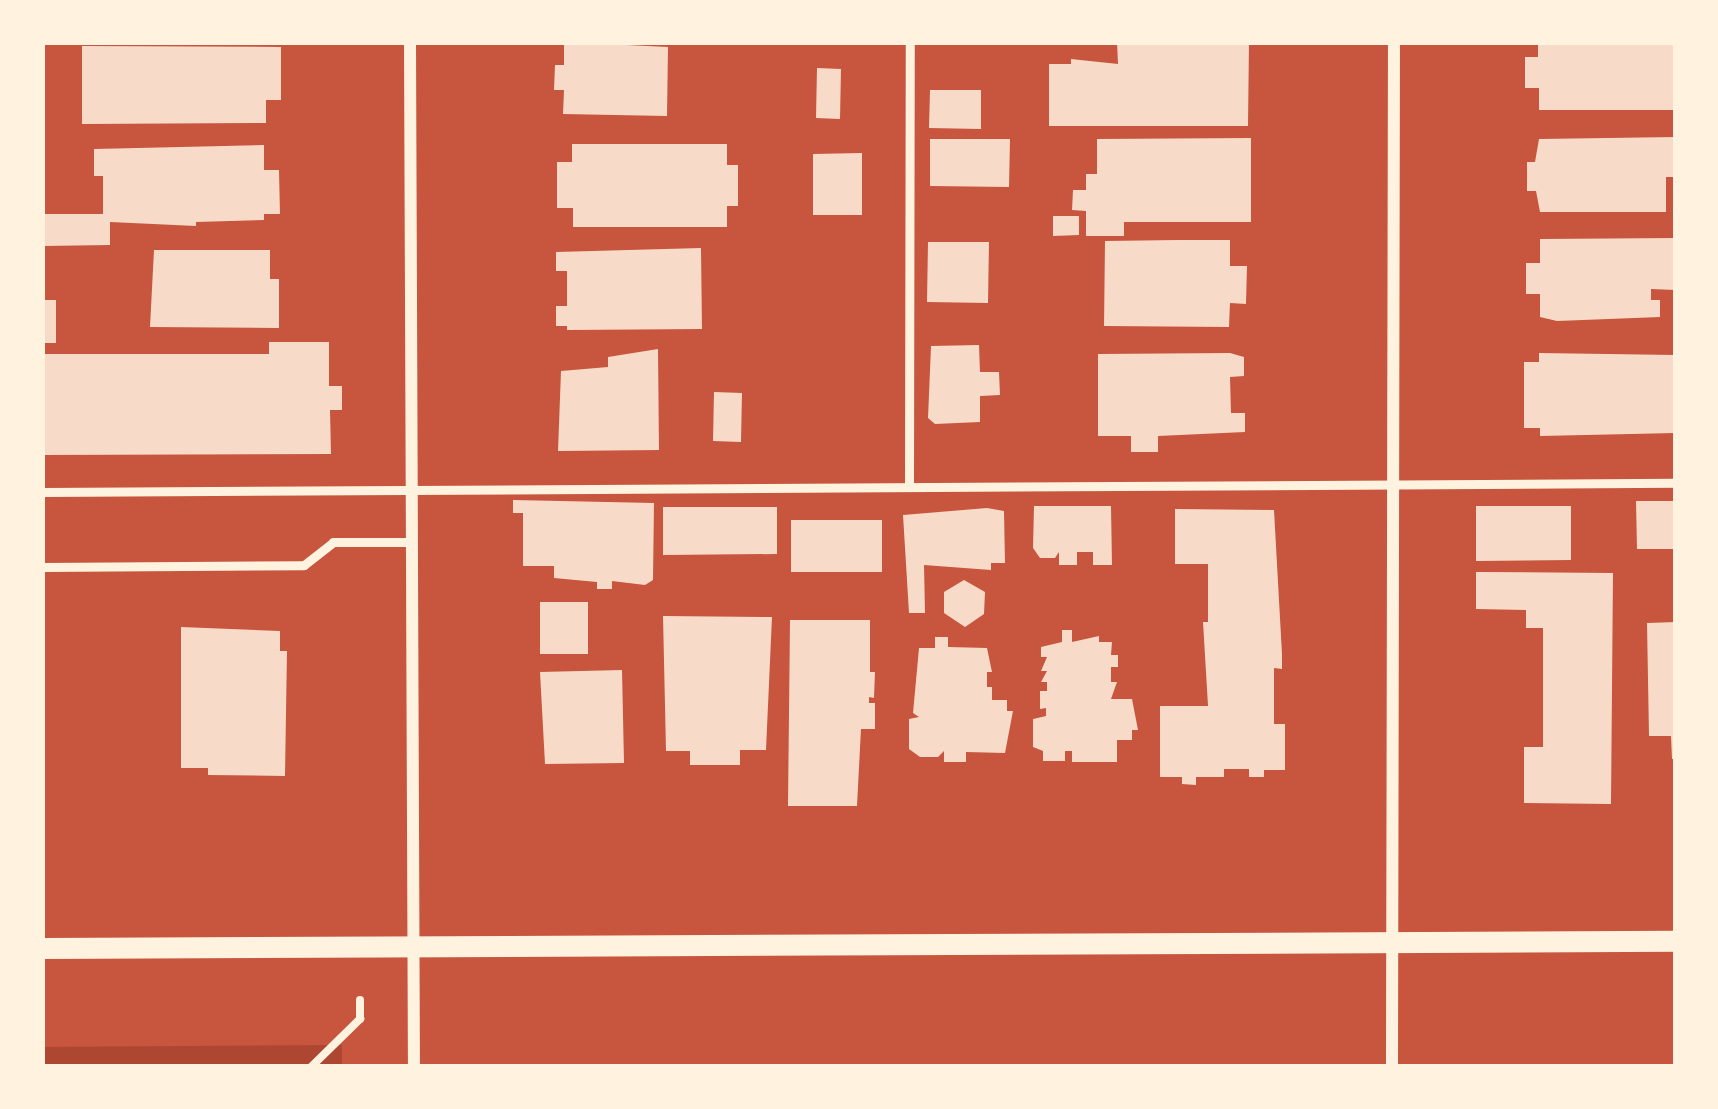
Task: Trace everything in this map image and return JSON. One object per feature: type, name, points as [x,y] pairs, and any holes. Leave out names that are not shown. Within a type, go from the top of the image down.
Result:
[{"type":"street","points":[[410,42],[408,489],[415,1067]]},
{"type":"street","points":[[1392,1067],[1394,42]]},
{"type":"street","points":[[42,948],[1676,941]]},
{"type":"lane","points":[[909,487],[910,42]]},
{"type":"lane","points":[[42,492],[1676,483]]},
{"type":"lane","points":[[42,566],[304,565],[333,542],[409,542]]},
{"type":"path","points":[[311,1067],[365,1019],[360,1000]]},
{"type":"shaded area","points":[[342,1045],[342,1067],[42,1067],[42,1047]]},
{"type":"building","points":[[564,42],[668,47],[667,116],[563,114],[564,90],[554,90],[555,65],[564,65]]},
{"type":"building","points":[[1117,42],[1249,42],[1248,126],[1049,126],[1049,64],[1071,64],[1071,59],[1118,64]]},
{"type":"building","points":[[1538,42],[1676,42],[1676,110],[1539,110],[1539,88],[1525,88],[1525,57],[1538,57]]},
{"type":"building","points":[[82,46],[281,47],[281,100],[266,100],[266,123],[82,124]]},
{"type":"building","points":[[817,68],[841,69],[840,119],[816,118]]},
{"type":"building","points":[[930,90],[981,90],[981,129],[929,128]]},
{"type":"building","points":[[1676,137],[1676,177],[1666,177],[1666,212],[1540,212],[1536,191],[1527,191],[1527,162],[1535,162],[1539,139]]},
{"type":"building","points":[[1251,138],[1251,222],[1124,222],[1124,236],[1086,236],[1086,211],[1072,210],[1073,190],[1086,190],[1086,174],[1097,174],[1097,139]]},
{"type":"building","points":[[930,139],[1010,139],[1009,187],[930,186]]},
{"type":"building","points":[[572,144],[727,144],[727,165],[738,165],[738,206],[727,206],[727,227],[573,227],[573,208],[557,208],[557,162],[572,162]]},
{"type":"building","points":[[264,145],[264,170],[279,170],[280,214],[264,214],[264,220],[196,222],[196,226],[110,222],[110,245],[43,246],[42,214],[103,214],[103,176],[94,176],[94,149]]},
{"type":"building","points":[[862,153],[862,215],[813,215],[813,154]]},
{"type":"building","points":[[1053,216],[1079,216],[1079,235],[1053,236]]},
{"type":"building","points":[[1676,238],[1676,290],[1651,289],[1651,300],[1660,300],[1660,317],[1557,321],[1540,317],[1540,294],[1526,294],[1526,263],[1540,263],[1540,239]]},
{"type":"building","points":[[1230,240],[1230,266],[1247,266],[1246,304],[1230,303],[1229,327],[1104,326],[1105,241]]},
{"type":"building","points":[[928,242],[989,242],[988,303],[927,302]]},
{"type":"building","points":[[701,248],[702,329],[567,330],[567,326],[556,326],[556,306],[567,306],[567,271],[556,271],[556,252]]},
{"type":"building","points":[[154,250],[270,250],[270,279],[279,279],[279,328],[150,327]]},
{"type":"building","points":[[42,300],[56,300],[56,343],[42,343]]},
{"type":"building","points":[[269,342],[329,342],[329,386],[342,386],[342,410],[330,410],[331,454],[42,455],[42,354],[269,354]]},
{"type":"building","points":[[979,345],[980,372],[999,372],[1000,395],[980,396],[980,422],[935,424],[928,418],[931,346]]},
{"type":"building","points":[[658,349],[659,450],[558,451],[561,371],[608,367],[608,357]]},
{"type":"building","points":[[1230,353],[1244,357],[1244,376],[1230,377],[1231,413],[1245,413],[1245,432],[1158,436],[1158,452],[1131,452],[1131,436],[1098,436],[1098,354]]},
{"type":"building","points":[[1539,353],[1676,355],[1676,433],[1540,436],[1540,428],[1524,428],[1524,362],[1539,362]]},
{"type":"building","points":[[714,392],[742,393],[741,442],[713,441]]},
{"type":"building","points":[[513,500],[654,503],[653,580],[645,585],[612,581],[612,589],[597,589],[597,582],[554,578],[554,566],[523,566],[523,513],[513,513]]},
{"type":"building","points":[[1636,501],[1676,501],[1676,549],[1637,549]]},
{"type":"building","points":[[1034,506],[1111,506],[1112,565],[1093,565],[1093,552],[1077,552],[1077,565],[1059,565],[1059,552],[1055,558],[1040,558],[1033,548]]},
{"type":"building","points":[[1476,506],[1571,506],[1571,560],[1476,561]]},
{"type":"building","points":[[663,507],[777,507],[777,554],[663,555]]},
{"type":"building","points":[[987,508],[1004,511],[1005,563],[991,563],[991,570],[924,565],[925,613],[909,613],[903,515]]},
{"type":"building","points":[[1175,509],[1274,510],[1282,669],[1274,668],[1274,724],[1285,724],[1285,770],[1264,770],[1264,777],[1249,777],[1249,769],[1224,769],[1224,777],[1196,777],[1196,785],[1182,784],[1182,777],[1160,777],[1160,706],[1208,706],[1203,622],[1208,622],[1208,564],[1175,564]]},
{"type":"building","points":[[791,520],[882,520],[882,572],[791,572]]},
{"type":"building","points":[[1476,572],[1613,573],[1611,804],[1524,803],[1524,747],[1543,747],[1543,628],[1526,628],[1526,610],[1476,609]]},
{"type":"building","points":[[964,580],[985,592],[984,614],[965,627],[944,613],[944,592]]},
{"type":"building","points":[[540,602],[588,602],[588,654],[540,654]]},
{"type":"building","points":[[663,616],[772,617],[766,750],[740,750],[740,765],[690,765],[690,751],[666,751]]},
{"type":"building","points":[[790,620],[870,620],[870,672],[875,672],[874,698],[869,697],[869,703],[875,703],[875,729],[861,729],[857,806],[788,806]]},
{"type":"building","points":[[1676,622],[1676,759],[1672,759],[1671,736],[1649,736],[1647,623]]},
{"type":"building","points":[[181,627],[280,631],[280,651],[287,651],[285,776],[208,775],[208,768],[181,768]]},
{"type":"building","points":[[1062,630],[1072,630],[1072,642],[1099,636],[1099,642],[1112,642],[1111,655],[1118,655],[1118,667],[1111,667],[1111,682],[1117,682],[1111,699],[1132,699],[1138,730],[1132,730],[1132,740],[1117,740],[1117,762],[1072,762],[1072,751],[1065,751],[1065,761],[1043,761],[1043,751],[1033,747],[1033,719],[1046,716],[1046,708],[1040,709],[1040,691],[1047,691],[1047,682],[1041,682],[1047,657],[1041,657],[1041,647],[1062,642]]},
{"type":"building","points":[[935,637],[948,637],[948,647],[987,648],[992,672],[987,672],[987,687],[992,687],[992,700],[1007,700],[1007,711],[1013,711],[1005,753],[966,752],[966,762],[944,762],[944,751],[938,757],[920,757],[909,749],[909,719],[919,717],[913,713],[919,648],[935,648]]},
{"type":"building","points":[[622,670],[624,763],[545,764],[540,672]]}]
